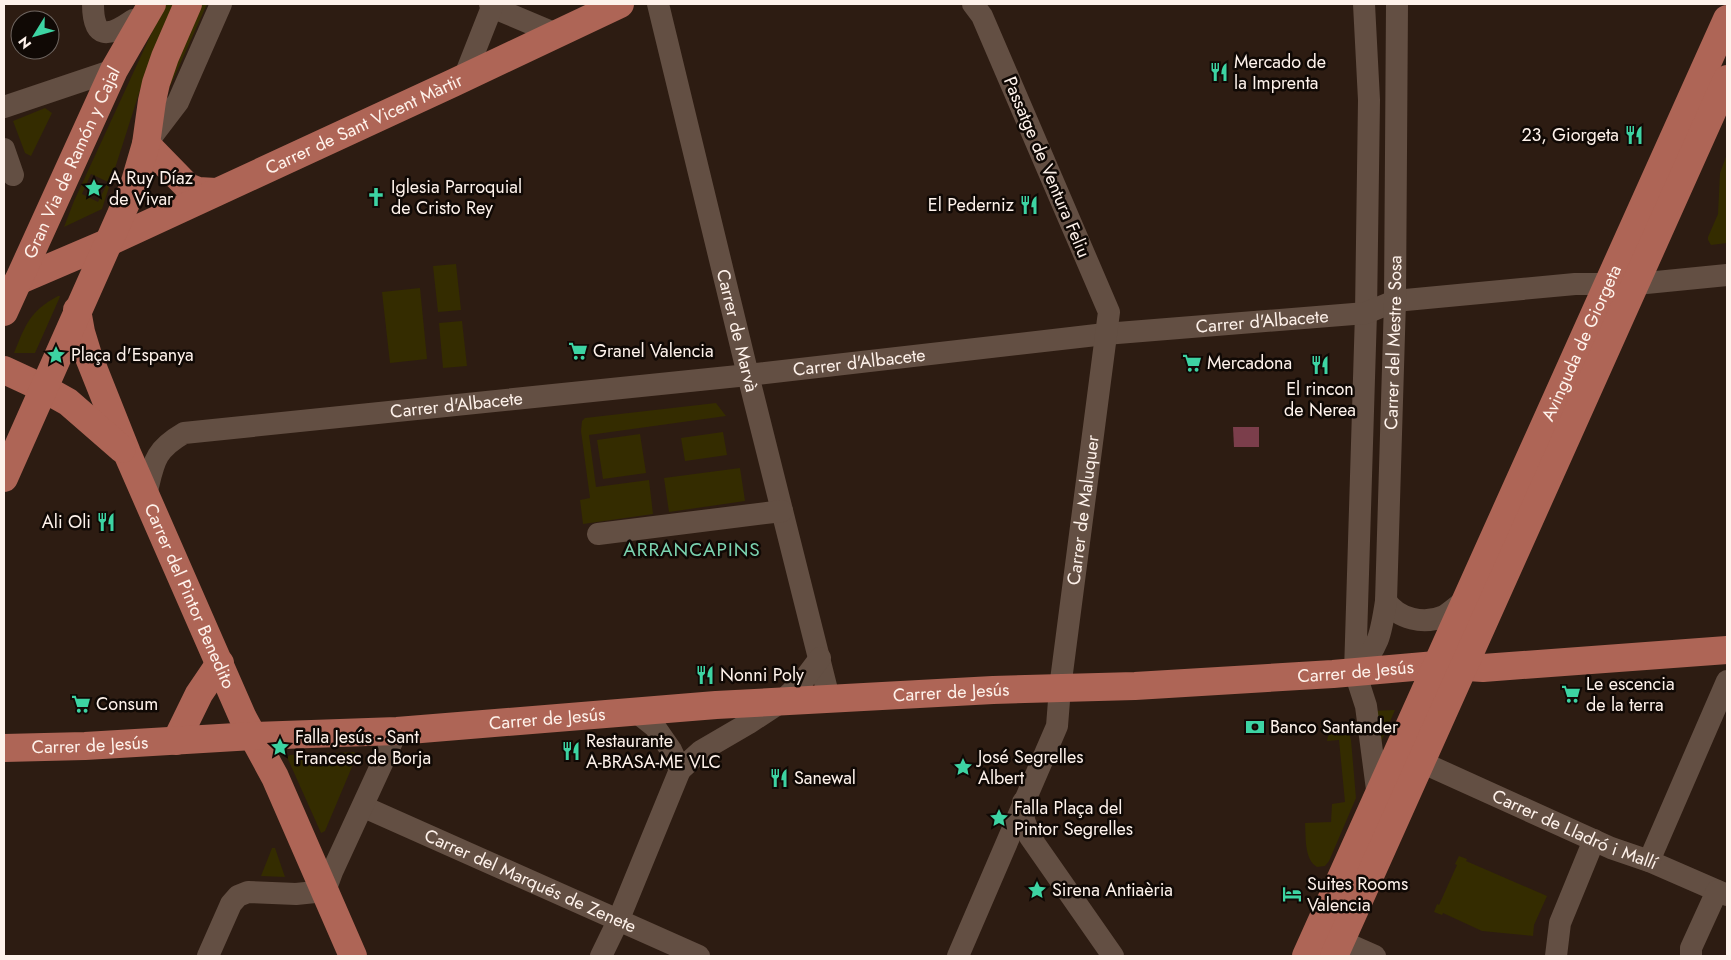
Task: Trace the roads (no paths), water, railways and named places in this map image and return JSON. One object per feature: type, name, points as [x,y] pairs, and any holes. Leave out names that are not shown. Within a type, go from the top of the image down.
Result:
[{"type":"main road","points":[[4,478],[77,310],[134,186],[146,144],[156,83],[188,4]]},
{"type":"main road","name":"Carrer de Sant Vicent Màrtir","points":[[109,242],[620,4]]},
{"type":"main road","name":"Gran Via de Ramón y Cajal","points":[[11,284],[138,18]]},
{"type":"main road","name":"Avinguda de Giorgeta","points":[[1306,956],[1727,19]]},
{"type":"main road","name":"Avinguda de Giorgeta","points":[[1338,949],[1463,667],[1725,91]]},
{"type":"main road","points":[[146,144],[188,187],[198,191],[216,192]]},
{"type":"main road","points":[[4,312],[11,284],[109,242]]},
{"type":"main road","points":[[77,310],[88,355],[127,453]]},
{"type":"main road","points":[[4,370],[43,388],[75,408],[127,453]]},
{"type":"main road","name":"Carrer del Pintor Benedito","points":[[127,453],[243,718],[275,777],[353,956]]},
{"type":"main road","name":"Carrer de Jesús","points":[[4,748],[85,746],[252,736],[397,731],[635,710],[829,698],[1135,686],[1436,666],[1483,668],[1727,650]]},
{"type":"main road","points":[[176,741],[199,694],[220,663]]},
{"type":"street","points":[[93,4],[93,18],[98,29],[106,33],[113,32],[138,18]]},
{"type":"street","points":[[146,144],[178,102],[221,4]]},
{"type":"street","name":"Carrer de Marvà","points":[[658,4],[748,376],[829,698]]},
{"type":"street","name":"Passatge de Ventura Feliu","points":[[973,4],[982,16],[1109,312],[1105,334]]},
{"type":"street","name":"Carrer del Mestre Sosa","points":[[1364,4],[1369,100],[1366,313],[1355,672],[1366,706],[1378,797]]},
{"type":"street","name":"Carrer del Mestre Sosa","points":[[1355,672],[1370,655],[1380,636],[1386,601],[1396,301],[1397,4]]},
{"type":"street","points":[[464,78],[491,5],[556,34]]},
{"type":"street","points":[[4,107],[114,70]]},
{"type":"street","points":[[1688,108],[1725,91]]},
{"type":"street","points":[[4,149],[13,175]]},
{"type":"street","name":"Carrer d'Albacete","points":[[146,495],[156,458],[169,442],[184,433],[748,376],[1105,334],[1366,313],[1396,301],[1575,284],[1636,284],[1727,275]]},
{"type":"street","name":"Carrer de Maluquer","points":[[958,956],[1023,802],[1058,726],[1060,688],[1105,334]]},
{"type":"street","points":[[598,534],[782,511]]},
{"type":"street","points":[[1386,601],[1394,612],[1401,616],[1431,619],[1448,613],[1467,599]]},
{"type":"street","points":[[601,956],[618,920],[680,770],[701,751],[781,702],[802,682],[820,658]]},
{"type":"street","points":[[1650,861],[1727,681]]},
{"type":"street","points":[[635,710],[655,727],[671,750],[680,770]]},
{"type":"street","points":[[208,956],[231,904],[238,896],[248,892],[296,894],[325,891],[397,731]]},
{"type":"street","name":"Carrer de Lladró i Mallí","points":[[1421,762],[1611,848],[1650,861],[1722,893]]},
{"type":"street","points":[[1023,802],[1024,820],[1030,836],[1113,956]]},
{"type":"street","name":"Carrer del Marqués de Zenete","points":[[364,806],[699,956]]},
{"type":"street","points":[[1556,956],[1560,922],[1594,840]]},
{"type":"street","points":[[1690,956],[1691,948],[1722,893]]},
{"type":"street","points":[[1338,949],[1374,956]]},
{"type":"place","name":"Mercado de la Imprenta","points":[[1219,72]]},
{"type":"place","name":"23, Giorgeta","points":[[1634,135]]},
{"type":"place","name":"A Ruy Díaz de Vivar","points":[[94,188]]},
{"type":"place","name":"Iglesia Parroquial de Cristo Rey","points":[[376,197]]},
{"type":"place","name":"El Pederniz","points":[[1029,205]]},
{"type":"place","name":"Granel Valencia","points":[[578,351]]},
{"type":"place","name":"Plaça d'Espanya","points":[[56,355]]},
{"type":"place","name":"Mercadona","points":[[1192,363]]},
{"type":"place","name":"El rincon de Nerea","points":[[1320,365]]},
{"type":"place","name":"Ali Oli","points":[[106,522]]},
{"type":"place","name":"Nonni Poly","points":[[705,675]]},
{"type":"place","name":"Le escencia de la terra","points":[[1571,694]]},
{"type":"place","name":"Consum","points":[[81,704]]},
{"type":"place","name":"Banco Santander","points":[[1255,727]]},
{"type":"place","name":"Falla Jesús - Sant Francesc de Borja","points":[[280,747]]},
{"type":"place","name":"Restaurante A-BRASA-ME VLC","points":[[571,751]]},
{"type":"place","name":"José Segrelles Albert","points":[[963,767]]},
{"type":"place","name":"Sanewal","points":[[779,778]]},
{"type":"place","name":"Falla Plaça del Pintor Segrelles","points":[[999,818]]},
{"type":"place","name":"Sirena Antiaèria","points":[[1037,890]]},
{"type":"place","name":"Suites Rooms Valencia","points":[[1292,894]]},
{"type":"district","name":"ARRANCAPINS","points":[[692,549]]}]
